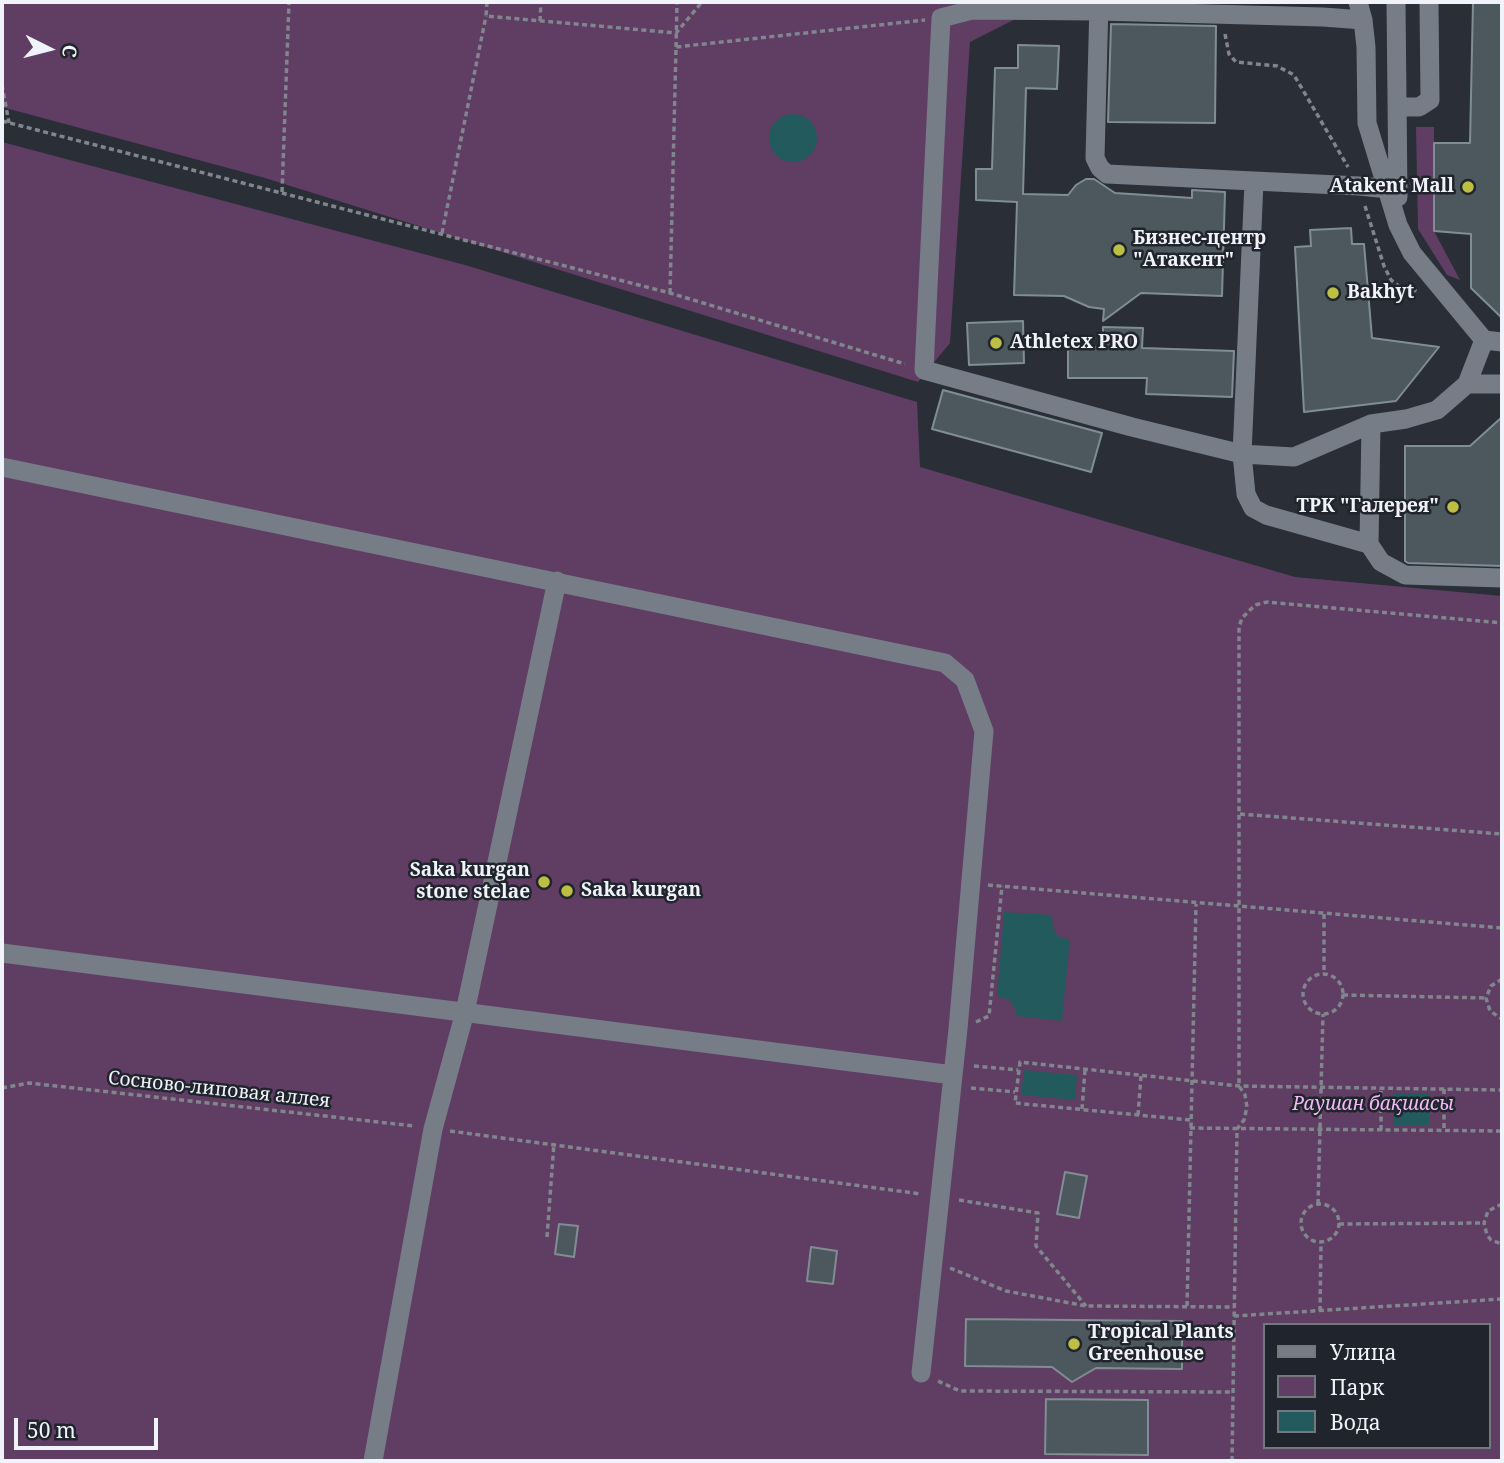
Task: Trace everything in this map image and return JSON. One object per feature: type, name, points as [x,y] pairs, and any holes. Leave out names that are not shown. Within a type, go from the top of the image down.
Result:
[{"type":"lane","points":[[1395,2],[1398,225]]},
{"type":"lane","points":[[1397,107],[1419,107],[1430,100],[1429,2]]},
{"type":"lane","points":[[1099,6],[1095,159],[1107,174],[1359,186],[1389,190]]},
{"type":"lane","points":[[1099,6],[1222,15],[1361,11],[1367,123],[1398,225],[1412,253],[1493,341],[1467,384],[1437,410],[1406,419],[1371,424],[1294,457],[1242,453],[1132,427],[924,370],[941,10],[1099,6]]},
{"type":"lane","points":[[1254,182],[1242,453],[1246,494],[1253,508],[1266,515],[1369,544]]},
{"type":"lane","points":[[1467,384],[1502,384]]},
{"type":"lane","points":[[1371,424],[1369,544],[1381,562],[1405,575],[1502,578]]},
{"type":"lane","points":[[2,467],[945,663],[965,680],[984,731],[958,1029],[921,1373]]},
{"type":"lane","points":[[373,1461],[433,1129],[465,1012],[557,581]]},
{"type":"lane","points":[[2,953],[953,1075]]},
{"type":"path","points":[[282,192],[289,2]]},
{"type":"path","points":[[442,233],[487,2]]},
{"type":"path","points":[[540,21],[541,2]]},
{"type":"path","points":[[670,293],[677,2]]},
{"type":"path","points":[[676,33],[702,2]]},
{"type":"path","points":[[676,47],[941,10]]},
{"type":"path","points":[[1222,15],[1229,54],[1236,62],[1277,66],[1294,75],[1359,186],[1384,266],[1391,280],[1401,287],[1416,290],[1423,296]]},
{"type":"path","points":[[486,16],[676,33]]},
{"type":"path","points":[[2,85],[9,123]]},
{"type":"path","points":[[2,121],[670,293],[924,370]]},
{"type":"path","points":[[1232,1461],[1237,1129],[1244,1119],[1247,1107],[1239,1086],[1239,627],[1242,618],[1255,605],[1267,602],[1502,623]]},
{"type":"path","points":[[1240,814],[1502,834]]},
{"type":"path","points":[[972,884],[1502,928]]},
{"type":"path","points":[[958,1029],[989,1016],[1002,886]]},
{"type":"path","points":[[1187,1306],[1196,904]]},
{"type":"path","points":[[1324,914],[1324,974]]},
{"type":"path","points":[[1324,974],[1340,983],[1343,995],[1338,1007],[1323,1014],[1312,1011],[1307,1006],[1303,993],[1307,981],[1324,974]]},
{"type":"path","points":[[1502,979],[1490,986],[1486,998],[1490,1011],[1502,1019]]},
{"type":"path","points":[[1343,995],[1486,998]]},
{"type":"path","points":[[1318,1204],[1323,1014]]},
{"type":"path","points":[[1190,1120],[1015,1102],[1020,1062],[1239,1086],[1502,1090]]},
{"type":"path","points":[[1082,1109],[1085,1069]]},
{"type":"path","points":[[953,1075],[1019,1070]]},
{"type":"path","points":[[953,1075],[1016,1092]]},
{"type":"path","points":[[1138,1115],[1141,1076]]},
{"type":"path","name":"Сосново-липовая аллея","points":[[2,1088],[29,1083],[554,1143],[1038,1213],[1036,1246],[1086,1306]]},
{"type":"path","points":[[1381,1089],[1381,1130]]},
{"type":"path","points":[[1444,1089],[1444,1131]]},
{"type":"path","points":[[1190,1128],[1502,1131]]},
{"type":"path","points":[[547,1237],[554,1143]]},
{"type":"path","points":[[1318,1204],[1332,1208],[1339,1224],[1334,1237],[1321,1243],[1305,1236],[1301,1223],[1305,1211],[1318,1204]]},
{"type":"path","points":[[1502,1204],[1488,1211],[1484,1223],[1491,1240],[1502,1244]]},
{"type":"path","points":[[1339,1224],[1484,1223]]},
{"type":"path","points":[[1320,1311],[1321,1243]]},
{"type":"path","points":[[932,1261],[1006,1291],[1086,1306],[1234,1307]]},
{"type":"path","points":[[1234,1316],[1502,1299]]},
{"type":"path","points":[[921,1373],[960,1391],[1233,1392]]},
{"type":"green space","points":[[2,2],[1049,2],[970,42],[950,343],[918,382],[265,178],[2,107]]},
{"type":"green space","points":[[1416,127],[1434,127],[1434,231],[1460,280],[1447,275],[1418,229]]},
{"type":"green space","name":"Раушан бақшасы","points":[[2,142],[465,265],[917,402],[920,467],[1295,577],[1502,596],[1502,1461],[2,1461]]},
{"type":"water","points":[[793,114],[810,121],[817,138],[810,155],[793,162],[776,155],[769,138],[776,121]]},
{"type":"water","points":[[1004,912],[1052,915],[1056,934],[1070,939],[1062,1021],[1016,1016],[1016,1010],[1009,1000],[997,996]]},
{"type":"water","points":[[1024,1070],[1077,1075],[1075,1100],[1021,1095]]},
{"type":"water","points":[[1394,1093],[1429,1093],[1429,1125],[1393,1125]]},
{"type":"building","name":"Atakent Mall","points":[[1473,2],[1502,2],[1502,318],[1471,288],[1471,234],[1434,231],[1434,143],[1470,143]]},
{"type":"building","points":[[1111,24],[1216,26],[1215,123],[1108,122]]},
{"type":"building","name":"Бизнес-центр \"Атакент\"","points":[[1018,45],[1059,46],[1057,89],[1026,88],[1023,194],[1068,195],[1076,185],[1086,179],[1094,179],[1115,193],[1192,198],[1192,190],[1225,192],[1222,296],[1141,293],[1103,321],[1104,309],[1089,307],[1064,296],[1014,295],[1017,202],[976,200],[976,169],[992,169],[995,68],[1018,68]]},
{"type":"building","name":"Bakhyt","points":[[1351,228],[1352,244],[1364,244],[1372,338],[1439,347],[1396,401],[1304,412],[1295,247],[1311,246],[1310,230]]},
{"type":"building","name":"Athletex PRO","points":[[1023,321],[1024,363],[969,365],[967,323]]},
{"type":"building","points":[[1103,327],[1143,328],[1142,348],[1234,351],[1232,397],[1146,394],[1147,378],[1068,378],[1068,347],[1103,347]]},
{"type":"building","points":[[943,390],[1102,433],[1091,472],[932,429]]},
{"type":"building","name":"ТРК \"Галерея\"","points":[[1502,417],[1502,566],[1408,563],[1405,561],[1405,446],[1470,446]]},
{"type":"building","points":[[1065,1172],[1087,1176],[1079,1218],[1057,1214]]},
{"type":"building","points":[[559,1224],[578,1226],[574,1257],[555,1254]]},
{"type":"building","points":[[811,1247],[837,1251],[833,1284],[807,1281]]},
{"type":"building","name":"Tropical Plants Greenhouse","points":[[966,1319],[1182,1321],[1182,1369],[1096,1368],[1072,1382],[1052,1367],[965,1366]]},
{"type":"building","points":[[1046,1399],[1148,1400],[1148,1455],[1045,1454]]},
{"type":"place","name":"Atakent Mall","points":[[1468,187]]},
{"type":"place","name":"Бизнес-центр \"Атакент\"","points":[[1119,250]]},
{"type":"place","name":"Bakhyt","points":[[1333,293]]},
{"type":"place","name":"Athletex PRO","points":[[996,343]]},
{"type":"place","name":"ТРК \"Галерея\"","points":[[1453,507]]},
{"type":"place","name":"Saka kurgan stone stelae","points":[[544,882]]},
{"type":"place","name":"Saka kurgan","points":[[567,891]]},
{"type":"place","name":"Tropical Plants Greenhouse","points":[[1074,1344]]}]
